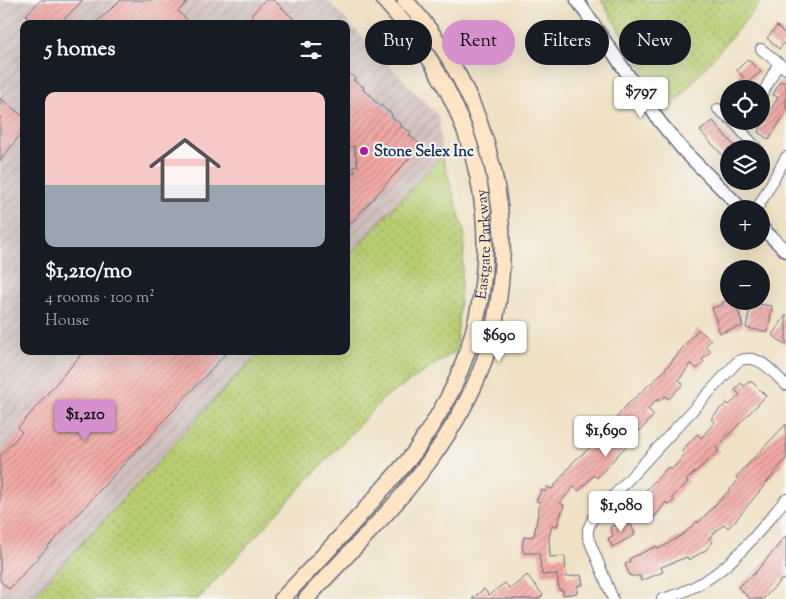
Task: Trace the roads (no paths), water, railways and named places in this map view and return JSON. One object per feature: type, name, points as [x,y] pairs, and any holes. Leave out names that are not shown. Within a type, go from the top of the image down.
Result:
[{"type":"main road","name":"Eastgate Parkway","points":[[282,599],[414,452],[456,382],[467,351],[482,288],[485,253],[482,207],[475,162],[467,132],[457,107],[429,55],[384,0]]},
{"type":"main road","name":"Eastgate Parkway","points":[[306,599],[380,518],[437,450],[460,412],[485,359],[499,293],[502,223],[493,162],[482,124],[447,55],[405,0]]},
{"type":"street","points":[[577,0],[660,122],[684,151],[733,200]]},
{"type":"street","points":[[761,50],[782,66],[770,84]]},
{"type":"street","points":[[762,200],[786,157]]},
{"type":"street","points":[[770,236],[786,251]]},
{"type":"street","points":[[613,599],[588,536],[588,528],[593,518],[738,361],[746,358],[758,360],[786,385]]},
{"type":"street","points":[[662,599],[695,588],[722,570],[738,556],[786,499]]},
{"type":"place","name":"Stone Selex Inc","points":[[364,151]]}]
